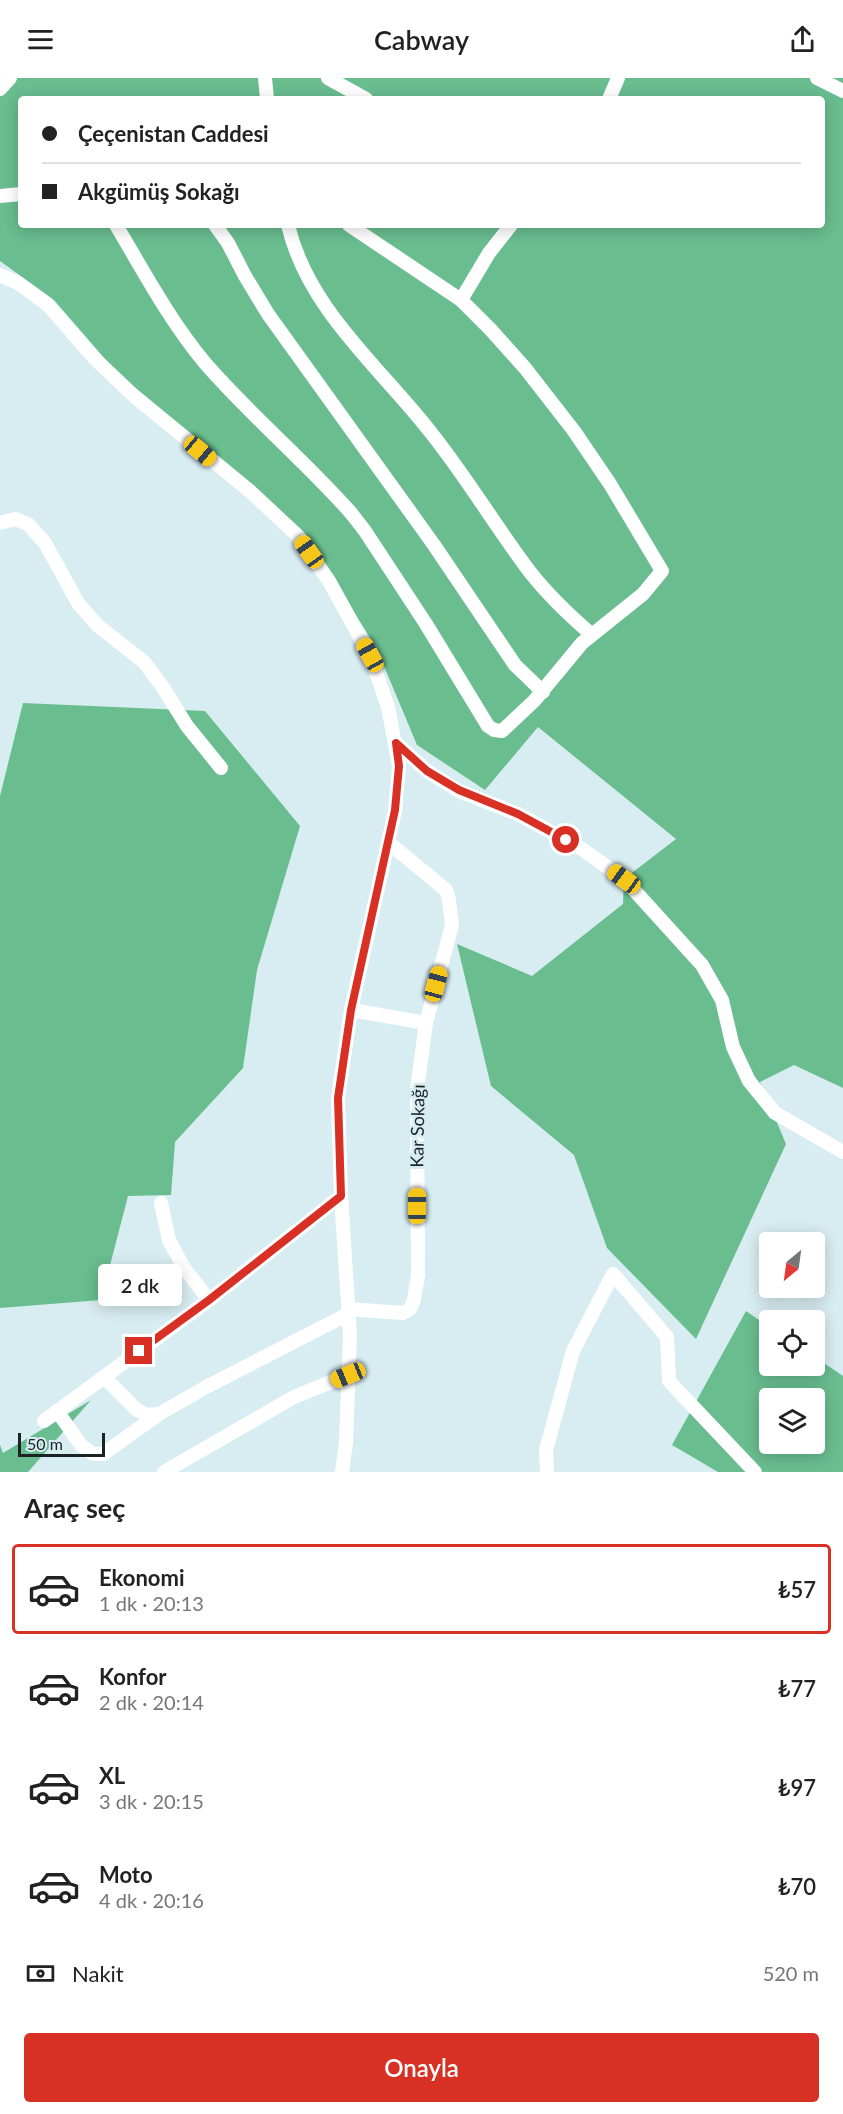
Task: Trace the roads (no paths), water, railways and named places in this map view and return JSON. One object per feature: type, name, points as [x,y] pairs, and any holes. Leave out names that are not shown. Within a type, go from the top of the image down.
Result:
[{"type":"street","points":[[0,89],[10,78]]},
{"type":"street","points":[[265,78],[267,96]]},
{"type":"street","points":[[328,78],[361,96]]},
{"type":"street","points":[[610,96],[618,78]]},
{"type":"street","points":[[817,78],[843,91]]},
{"type":"street","points":[[0,196],[18,194]]},
{"type":"street","points":[[119,228],[171,316],[204,361],[337,497],[365,531],[488,726],[494,730],[505,730],[543,692],[591,634],[643,594],[662,571],[610,484],[574,431],[525,368],[461,300],[353,228]]},
{"type":"street","points":[[217,228],[268,314],[435,545],[515,665],[543,692]]},
{"type":"street","points":[[289,228],[306,273],[330,313],[432,433],[530,571],[559,604],[591,634]]},
{"type":"street","points":[[461,300],[489,253],[509,228]]},
{"type":"street","points":[[0,275],[18,283],[47,304],[95,359],[133,395],[251,492],[299,537],[329,581],[370,655],[388,707],[399,766],[396,799],[351,1010],[338,1098],[348,1312],[346,1442],[342,1472]]},
{"type":"street","points":[[0,523],[15,519],[28,524],[45,543],[78,603],[97,626],[144,662],[162,686],[186,726],[221,768]]},
{"type":"street","points":[[396,743],[427,771],[459,790],[518,814],[582,849],[624,879],[702,965],[722,1000],[733,1047],[749,1081],[775,1113],[843,1152]]},
{"type":"street","points":[[351,1010],[426,1023],[452,925],[446,890],[388,843]]},
{"type":"street","name":"Kar Sokağı","points":[[348,1312],[403,1313],[410,1309],[414,1300],[418,1275],[417,1089],[426,1023]]},
{"type":"street","points":[[44,1421],[209,1300],[341,1196]]},
{"type":"street","points":[[161,1203],[170,1240],[184,1268],[209,1300]]},
{"type":"street","points":[[547,1472],[546,1450],[573,1351],[613,1274],[667,1337],[669,1381],[755,1472]]},
{"type":"street","points":[[57,1411],[81,1445],[93,1454],[103,1454],[159,1414],[348,1312]]},
{"type":"street","points":[[164,1472],[294,1397],[348,1375]]},
{"type":"street","points":[[104,1377],[137,1410],[147,1415],[159,1414]]}]
